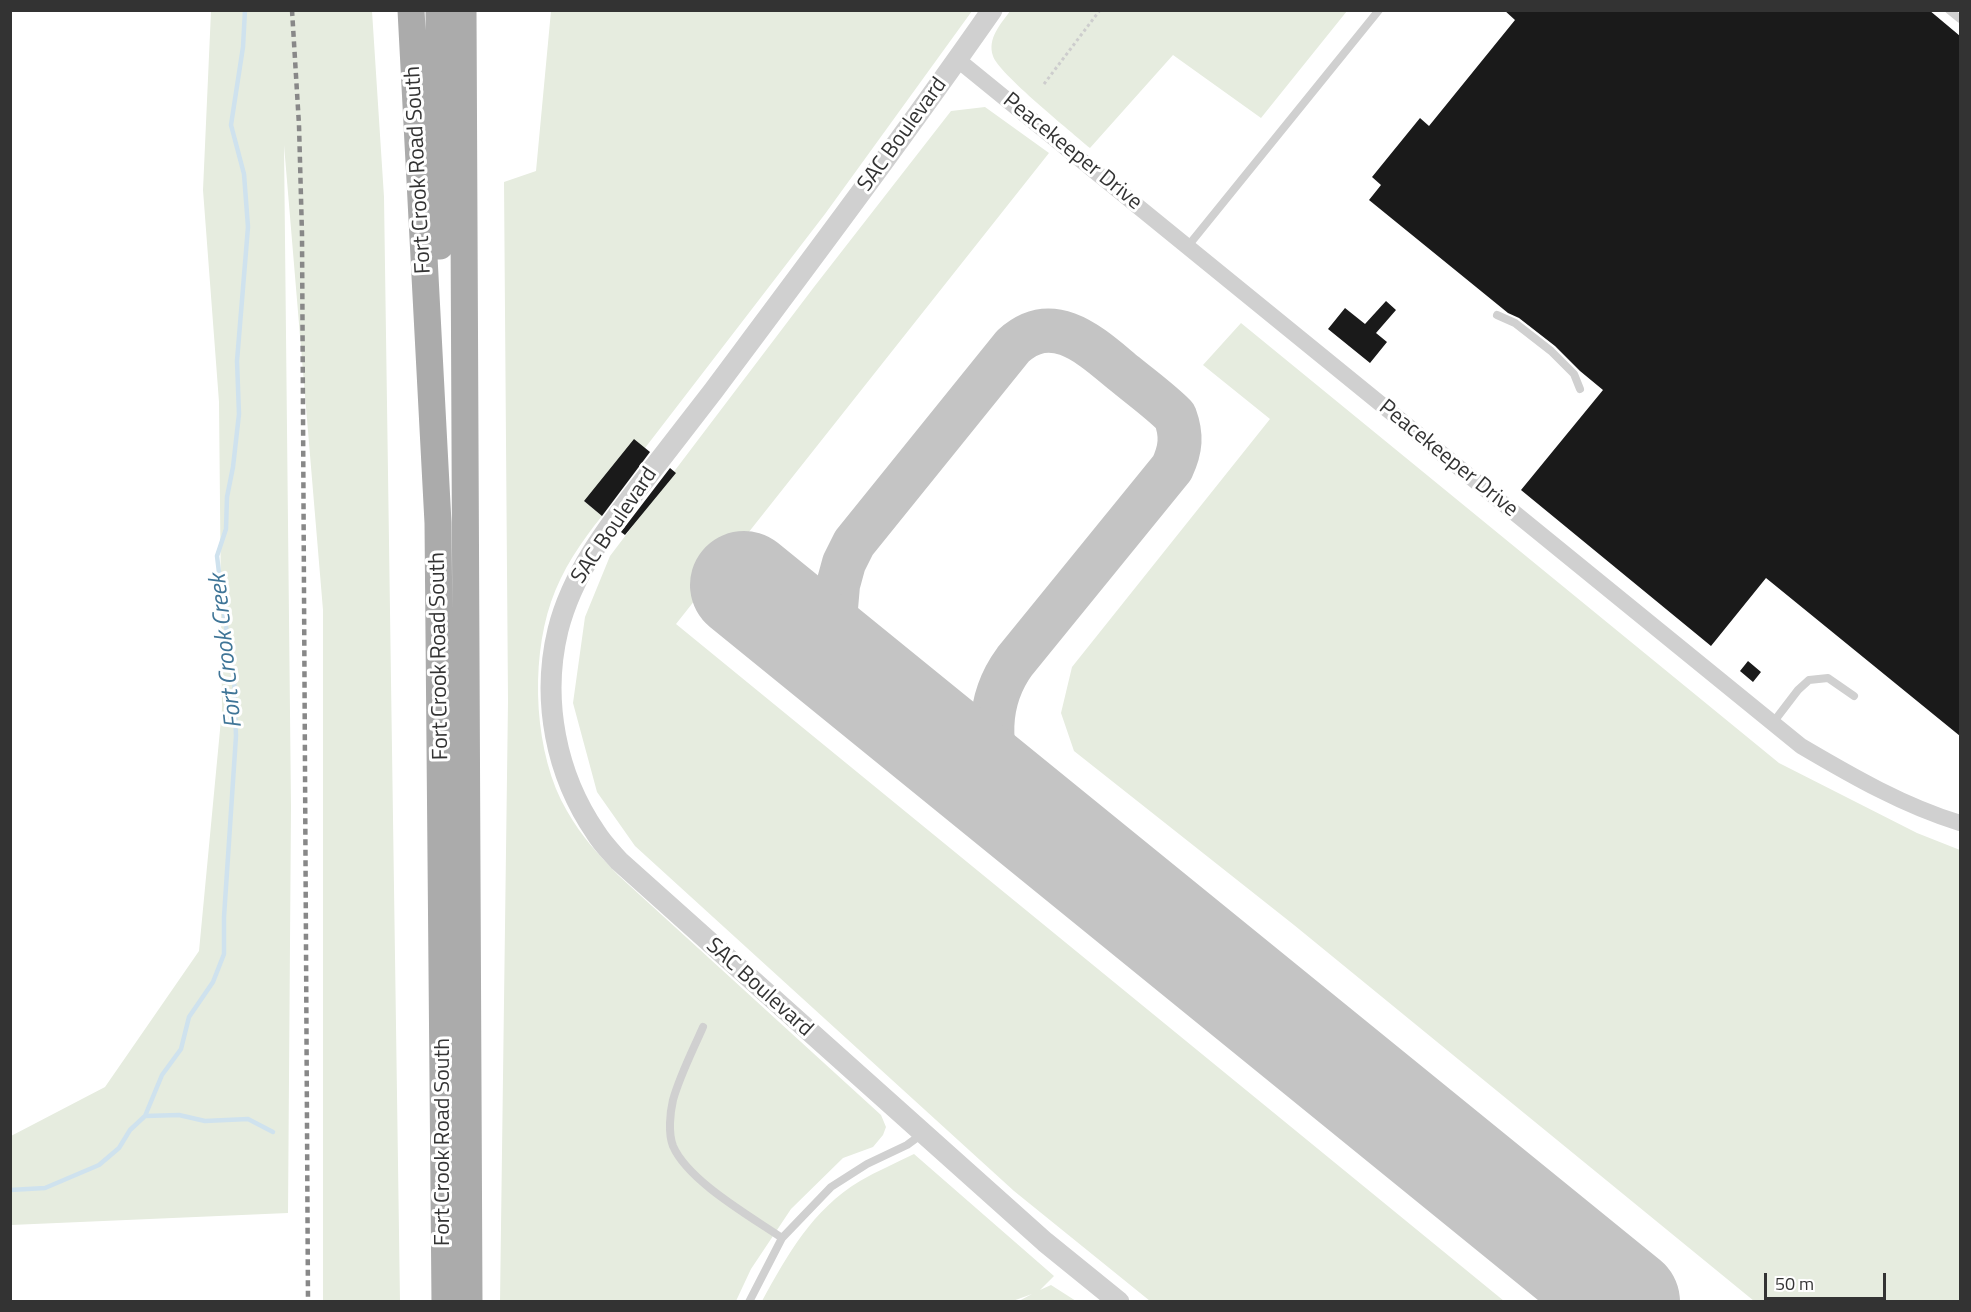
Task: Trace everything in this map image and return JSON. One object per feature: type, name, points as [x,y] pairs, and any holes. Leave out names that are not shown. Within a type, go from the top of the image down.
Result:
[{"type":"main road","name":"Fort Crook Road South","points":[[411,10],[438,523],[445,1302]]},
{"type":"main road","points":[[438,523],[441,178],[439,10]]},
{"type":"main road","name":"Fort Crook Road South","points":[[463,10],[469,1302]]},
{"type":"street","name":"SAC Boulevard","points":[[992,10],[836,227],[634,493],[590,556],[565,607],[554,651],[552,687],[555,734],[563,767],[583,812],[597,835],[618,861],[1045,1242],[1119,1302]]},
{"type":"street","name":"Peacekeeper Drive","points":[[958,60],[1704,666],[1772,724],[1801,746],[1862,781],[1917,807],[1960,823]]},
{"type":"lane","points":[[1188,246],[1379,10]]},
{"type":"lane","points":[[1949,10],[1960,19]]},
{"type":"lane","points":[[1497,315],[1515,322],[1551,351],[1574,374],[1580,389]]},
{"type":"lane","points":[[1772,724],[1798,690],[1809,680],[1828,678],[1854,696]]},
{"type":"lane","points":[[703,1027],[673,1100],[670,1122],[673,1145],[698,1180],[782,1238]]},
{"type":"lane","points":[[749,1302],[782,1238],[831,1187],[867,1164],[907,1145],[922,1133]]},
{"type":"path","points":[[1044,84],[1100,10]]},
{"type":"shaded area","points":[[211,11],[372,11],[384,197],[400,1301],[323,1301],[323,610],[284,145],[291,807],[288,1213],[11,1225],[11,1136],[105,1087],[199,951],[222,709],[219,402],[203,190]]},
{"type":"shaded area","points":[[551,11],[972,11],[825,214],[645,448],[584,501],[602,516],[566,568],[555,590],[544,626],[538,680],[542,736],[556,788],[578,829],[618,875],[881,1115],[886,1127],[883,1135],[873,1147],[843,1158],[791,1209],[751,1269],[736,1301],[500,1302],[508,701],[504,182],[536,171]]},
{"type":"shaded area","points":[[1010,11],[1347,11],[1261,118],[1173,55],[1090,148],[1021,89],[993,56],[993,37]]},
{"type":"shaded area","points":[[985,107],[1049,153],[676,624],[1504,1301],[1150,1301],[1014,1191],[635,846],[597,792],[573,703],[585,617],[610,556],[951,111]]},
{"type":"shaded area","points":[[1241,323],[1779,763],[1917,833],[1960,850],[1960,1301],[1754,1301],[1294,925],[1074,751],[1061,713],[1072,667],[1270,419],[1203,365]]},
{"type":"shaded area","points":[[914,1154],[1054,1276],[1040,1290],[1051,1285],[1076,1301],[1019,1301],[1032,1294],[1010,1302],[762,1301],[803,1234],[828,1205],[860,1181]]},
{"type":"building","points":[[1504,10],[1929,10],[1960,36],[1960,736],[1766,578],[1711,646],[1521,490],[1603,390],[1555,346],[1519,318],[1508,313],[1369,200],[1381,185],[1372,177],[1420,118],[1429,126],[1515,20]]},
{"type":"building","points":[[1386,301],[1396,310],[1376,333],[1387,342],[1370,363],[1328,329],[1345,308],[1365,324]]},
{"type":"building","points":[[634,439],[650,452],[602,516],[584,501]]},
{"type":"building","points":[[670,468],[676,473],[625,535],[621,532]]},
{"type":"building","points":[[1748,661],[1761,672],[1753,682],[1740,671]]},
{"type":"waterway","name":"Fort Crook Creek","points":[[10,1190],[45,1188],[99,1165],[119,1148],[130,1130],[145,1116],[162,1075],[181,1049],[189,1017],[213,982],[224,954],[224,917],[236,736],[234,677],[217,556],[226,529],[227,497],[239,414],[237,361],[248,227],[244,174],[231,125],[243,47],[245,10]]},
{"type":"waterway","points":[[145,1116],[179,1115],[205,1121],[248,1119],[273,1132]]},
{"type":"taxiway","points":[[881,697],[844,644],[837,620],[838,585],[844,563],[854,543],[1013,346],[1028,335],[1043,331],[1058,331],[1072,336],[1099,353],[1175,416],[1180,442],[1172,468],[1015,661],[999,692],[992,725],[996,760],[1011,792],[1034,821]]},
{"type":"runway","points":[[744,585],[1626,1302]]},
{"type":"railway","points":[[292,10],[299,125],[302,234],[308,1302]]}]
